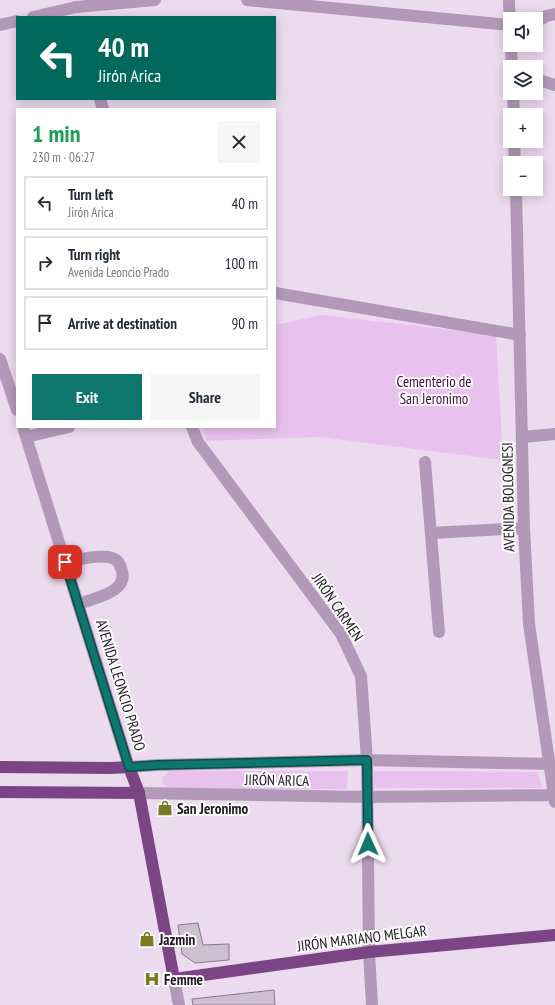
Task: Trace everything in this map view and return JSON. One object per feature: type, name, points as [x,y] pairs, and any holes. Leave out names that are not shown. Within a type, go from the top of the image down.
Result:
[{"type":"highway","name":"JIRÓN ARICA","points":[[0,767],[129,767]]},
{"type":"highway","name":"AVENIDA LEONCIO PRADO","points":[[129,767],[139,793],[174,979]]},
{"type":"highway","name":"JIRÓN ARICA","points":[[0,792],[139,793]]},
{"type":"highway","name":"JIRÓN MARIANO MELGAR","points":[[174,979],[369,952],[555,935]]},
{"type":"street","points":[[38,16],[76,8],[155,0]]},
{"type":"street","points":[[247,0],[503,25]]},
{"type":"street","points":[[509,0],[509,12]]},
{"type":"street","points":[[543,18],[555,14]]},
{"type":"street","points":[[0,25],[16,21]]},
{"type":"street","points":[[543,82],[555,85]]},
{"type":"street","name":"AVENIDA BOLOGNESI","points":[[516,196],[524,528],[529,624],[554,799]]},
{"type":"street","points":[[276,293],[520,335]]},
{"type":"street","points":[[0,360],[16,407]]},
{"type":"street","points":[[24,432],[60,428]]},
{"type":"street","name":"JIRÓN CARMEN","points":[[192,428],[198,442],[340,634],[362,676],[367,760],[369,952],[372,1005]]},
{"type":"street","name":"AVENIDA LEONCIO PRADO","points":[[24,432],[129,767]]},
{"type":"street","points":[[523,437],[555,434]]},
{"type":"street","points":[[425,462],[439,632]]},
{"type":"street","points":[[431,533],[524,528]]},
{"type":"street","points":[[65,562],[101,556],[117,560],[121,566],[124,576],[120,585],[115,590],[78,604]]},
{"type":"street","name":"JIRÓN ARICA","points":[[129,767],[367,760],[550,764]]},
{"type":"street","name":"JIRÓN ARICA","points":[[139,793],[554,799]]},
{"type":"street","name":"AVENIDA LEONCIO PRADO","points":[[174,979],[179,1005]]},
{"type":"green space","name":"Cementerio de San Jeronimo","points":[[322,315],[496,335],[503,460],[320,437],[206,441],[202,428],[276,428],[276,325]]},
{"type":"green space","points":[[169,771],[348,771],[347,789],[169,789],[163,784],[162,778]]},
{"type":"green space","points":[[374,771],[538,772],[542,788],[373,788]]},
{"type":"building","points":[[198,923],[203,945],[229,944],[229,960],[195,963],[182,954],[178,925]]},
{"type":"building","points":[[274,990],[275,1005],[193,1005],[192,999]]},
{"type":"place","name":"San Jeronimo","points":[[165,808]]},
{"type":"place","name":"Jazmin","points":[[147,939]]},
{"type":"place","name":"Femme","points":[[152,979]]},
{"type":"route","points":[[65,562],[129,767],[367,760],[368,844]]}]
